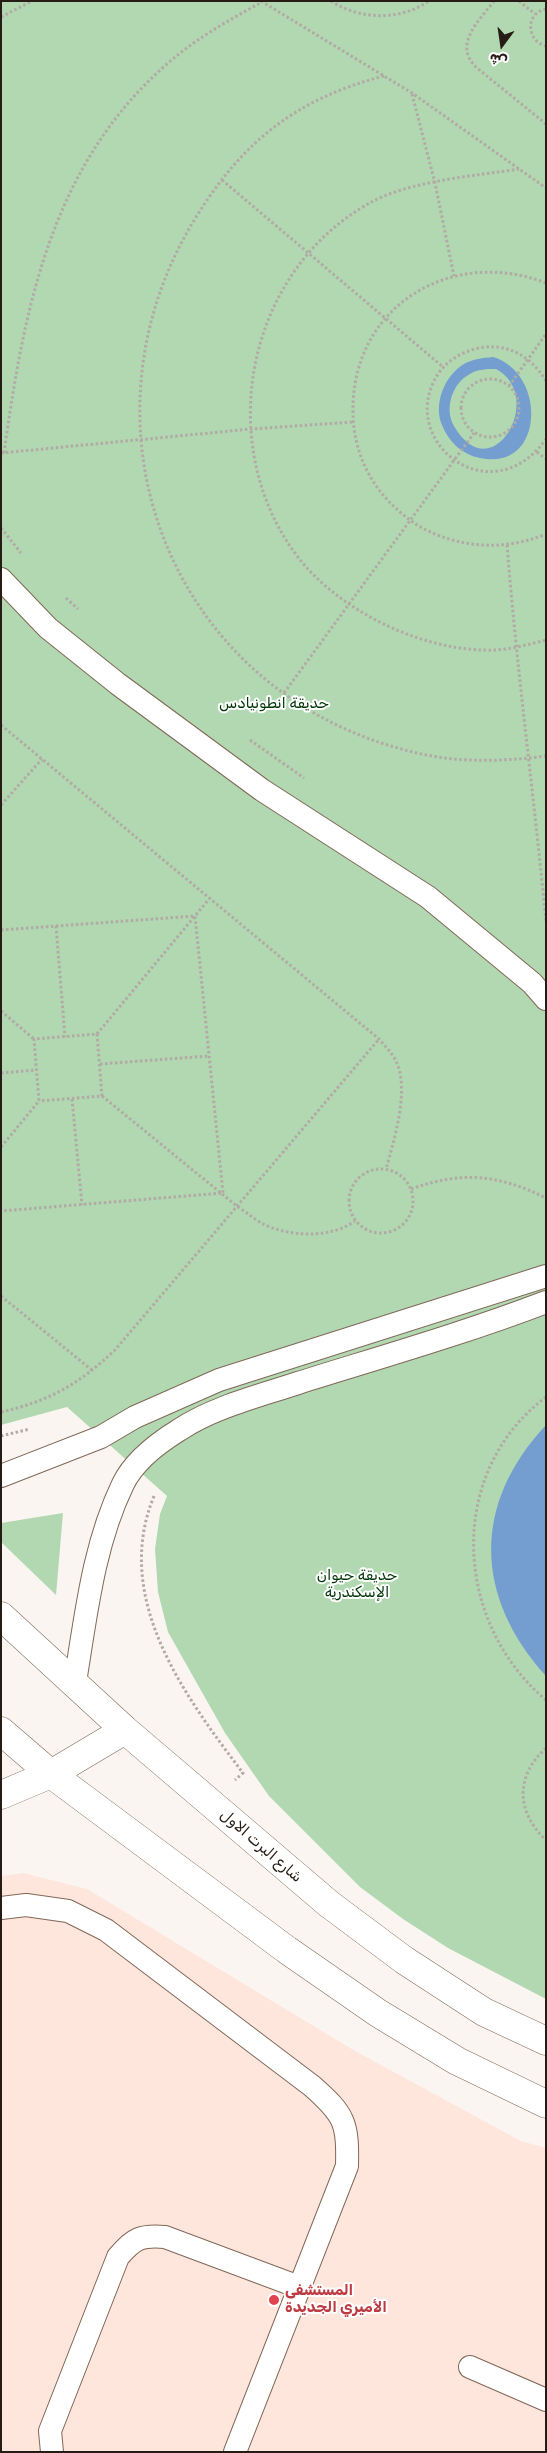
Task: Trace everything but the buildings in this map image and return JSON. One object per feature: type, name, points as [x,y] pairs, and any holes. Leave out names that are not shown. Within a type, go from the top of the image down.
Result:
[{"type":"main road","name":"شارع البرت الاول","points":[[1,1616],[125,1730],[329,1904],[404,1960],[484,2012],[546,2041]]},
{"type":"main road","points":[[1,1795],[51,1774],[125,1730]]},
{"type":"main road","points":[[1,1731],[51,1774],[287,1950],[378,2013],[457,2061],[546,2104]]},
{"type":"lane","points":[[1,579],[48,628],[118,684],[262,790],[428,897],[532,983],[546,999]]},
{"type":"lane","points":[[1,1476],[101,1437],[165,1404],[219,1380],[546,1276]]},
{"type":"lane","points":[[75,1682],[91,1583],[105,1531],[123,1484],[134,1466],[180,1429],[238,1403],[546,1302]]},
{"type":"lane","points":[[165,1404],[180,1429]]},
{"type":"lane","points":[[1,1908],[26,1904],[68,1911],[106,1930],[312,2086],[336,2107],[348,2135],[347,2166],[235,2452]]},
{"type":"lane","points":[[52,2452],[50,2431],[118,2257],[130,2242],[146,2236],[165,2237],[299,2287]]},
{"type":"lane","points":[[470,2367],[546,2400]]},
{"type":"path","points":[[1,17],[32,1]]},
{"type":"path","points":[[331,1],[349,11],[381,16],[409,11],[429,1]]},
{"type":"path","points":[[494,1],[467,38],[468,58],[477,68],[546,124]]},
{"type":"path","points":[[519,1],[535,14]]},
{"type":"path","points":[[353,422],[251,429],[2,453],[13,387],[36,282],[53,230],[74,182],[114,120],[166,64],[225,22],[261,2],[412,93],[546,188]]},
{"type":"path","points":[[546,9],[535,14],[530,22],[530,31],[534,39],[546,46]]},
{"type":"path","points":[[384,76],[354,84],[322,97],[294,112],[261,138],[222,180],[184,234],[171,261],[158,296],[147,333],[141,371],[138,409],[146,484],[156,519],[169,553],[186,585],[206,616],[229,644],[255,670],[313,713],[344,729],[377,742],[411,752],[481,761],[546,756]]},
{"type":"path","points":[[412,93],[435,183],[454,276]]},
{"type":"path","points":[[519,169],[435,183],[370,202],[325,234],[292,273],[267,318],[254,365],[251,429],[256,464],[266,496],[280,528],[298,556],[319,580],[349,604],[395,630],[422,639],[473,648],[497,650],[546,640]]},
{"type":"path","points":[[222,180],[310,252],[443,367]]},
{"type":"path","points":[[546,283],[528,276],[504,272],[478,272],[454,276],[417,291],[386,317],[373,335],[360,362],[352,399],[353,422],[357,444],[372,480],[392,504],[409,520],[427,531],[452,540],[486,546],[507,545],[532,540],[546,534]]},
{"type":"path","points":[[509,386],[546,334]]},
{"type":"path","points":[[546,380],[528,359],[512,350],[494,346],[475,348],[458,355],[443,367],[434,382],[428,398],[428,416],[432,432],[441,447],[453,460],[469,468],[488,472],[506,470],[523,463],[537,452],[546,439]]},
{"type":"path","points":[[487,379],[499,380],[509,386],[520,405],[519,416],[514,426],[506,434],[495,437],[484,437],[474,433],[465,424],[461,413],[461,401],[466,390],[475,382],[487,379]]},
{"type":"path","points":[[284,693],[474,433]]},
{"type":"path","points":[[537,452],[546,459]]},
{"type":"path","points":[[1,528],[24,557]]},
{"type":"path","points":[[507,545],[515,646],[530,758],[546,922]]},
{"type":"path","points":[[58,592],[79,610]]},
{"type":"path","points":[[1,725],[379,1039],[397,1062],[402,1094],[396,1132],[386,1169]]},
{"type":"path","points":[[248,738],[305,778]]},
{"type":"path","points":[[1,805],[42,759]]},
{"type":"path","points":[[102,1096],[98,1034],[209,899]]},
{"type":"path","points":[[1,930],[195,916]]},
{"type":"path","points":[[195,916],[223,1193]]},
{"type":"path","points":[[56,926],[65,1037]]},
{"type":"path","points":[[1,1011],[34,1039],[98,1034]]},
{"type":"path","points":[[1,1147],[39,1101],[34,1039]]},
{"type":"path","points":[[1,1412],[53,1397],[93,1371],[115,1350],[379,1039]]},
{"type":"path","points":[[100,1064],[209,1056]]},
{"type":"path","points":[[1,1073],[36,1070]]},
{"type":"path","points":[[39,1101],[102,1096],[238,1207],[261,1223],[294,1232],[331,1233],[346,1228],[355,1221]]},
{"type":"path","points":[[72,1099],[82,1205]]},
{"type":"path","points":[[386,1169],[402,1177],[411,1189],[414,1199],[408,1219],[392,1232],[371,1232],[362,1228],[355,1221],[348,1203],[353,1184],[369,1171],[386,1169]]},
{"type":"path","points":[[411,1189],[455,1177],[478,1176],[508,1182],[546,1198]]},
{"type":"path","points":[[1,1211],[223,1193]]},
{"type":"path","points":[[1,1296],[93,1371]]},
{"type":"path","points":[[546,1397],[518,1424],[501,1448],[487,1474],[478,1502],[473,1560],[477,1589],[486,1617],[498,1644],[514,1668],[546,1700]]},
{"type":"path","points":[[158,1488],[148,1510],[141,1558],[142,1582],[150,1614],[161,1646],[180,1683],[198,1713],[243,1773],[210,1802]]},
{"type":"path","points":[[546,1748],[533,1761],[527,1773],[523,1792],[527,1816],[536,1830],[546,1840]]},
{"type":"shaded area","name":"المستشفى الأميري الجديدة","points":[[23,1873],[87,1889],[355,2051],[521,2141],[546,2148],[546,2452],[1,2452],[1,1876]]},
{"type":"green space","name":"حديقة انطونيادس","points":[[1,1],[546,1],[546,1999],[448,1948],[403,1919],[360,1887],[269,1796],[225,1733],[168,1632],[158,1592],[155,1549],[160,1514],[167,1496],[67,1407],[1,1425]]},
{"type":"green space","points":[[63,1513],[56,1595],[1,1542],[1,1523]]},
{"type":"water","points":[[493,357],[511,367],[523,382],[530,400],[531,419],[527,436],[517,450],[501,458],[480,458],[467,454],[448,437],[440,417],[440,399],[446,383],[457,369],[467,362]],"holes":[[[496,369],[510,382],[516,399],[515,416],[508,432],[497,444],[484,449],[469,444],[454,426],[451,419],[450,404],[454,390],[464,378],[479,370]]]},
{"type":"water","points":[[546,1425],[546,1676],[522,1645],[505,1614],[495,1582],[491,1550],[494,1518],[505,1486],[522,1455]]},
{"type":"place","name":"المستشفى الأميري الجديدة","points":[[274,2300]]},
{"type":"park label","name":"حديقة حيوان الإسكندرية","points":[[357,1584]]}]
